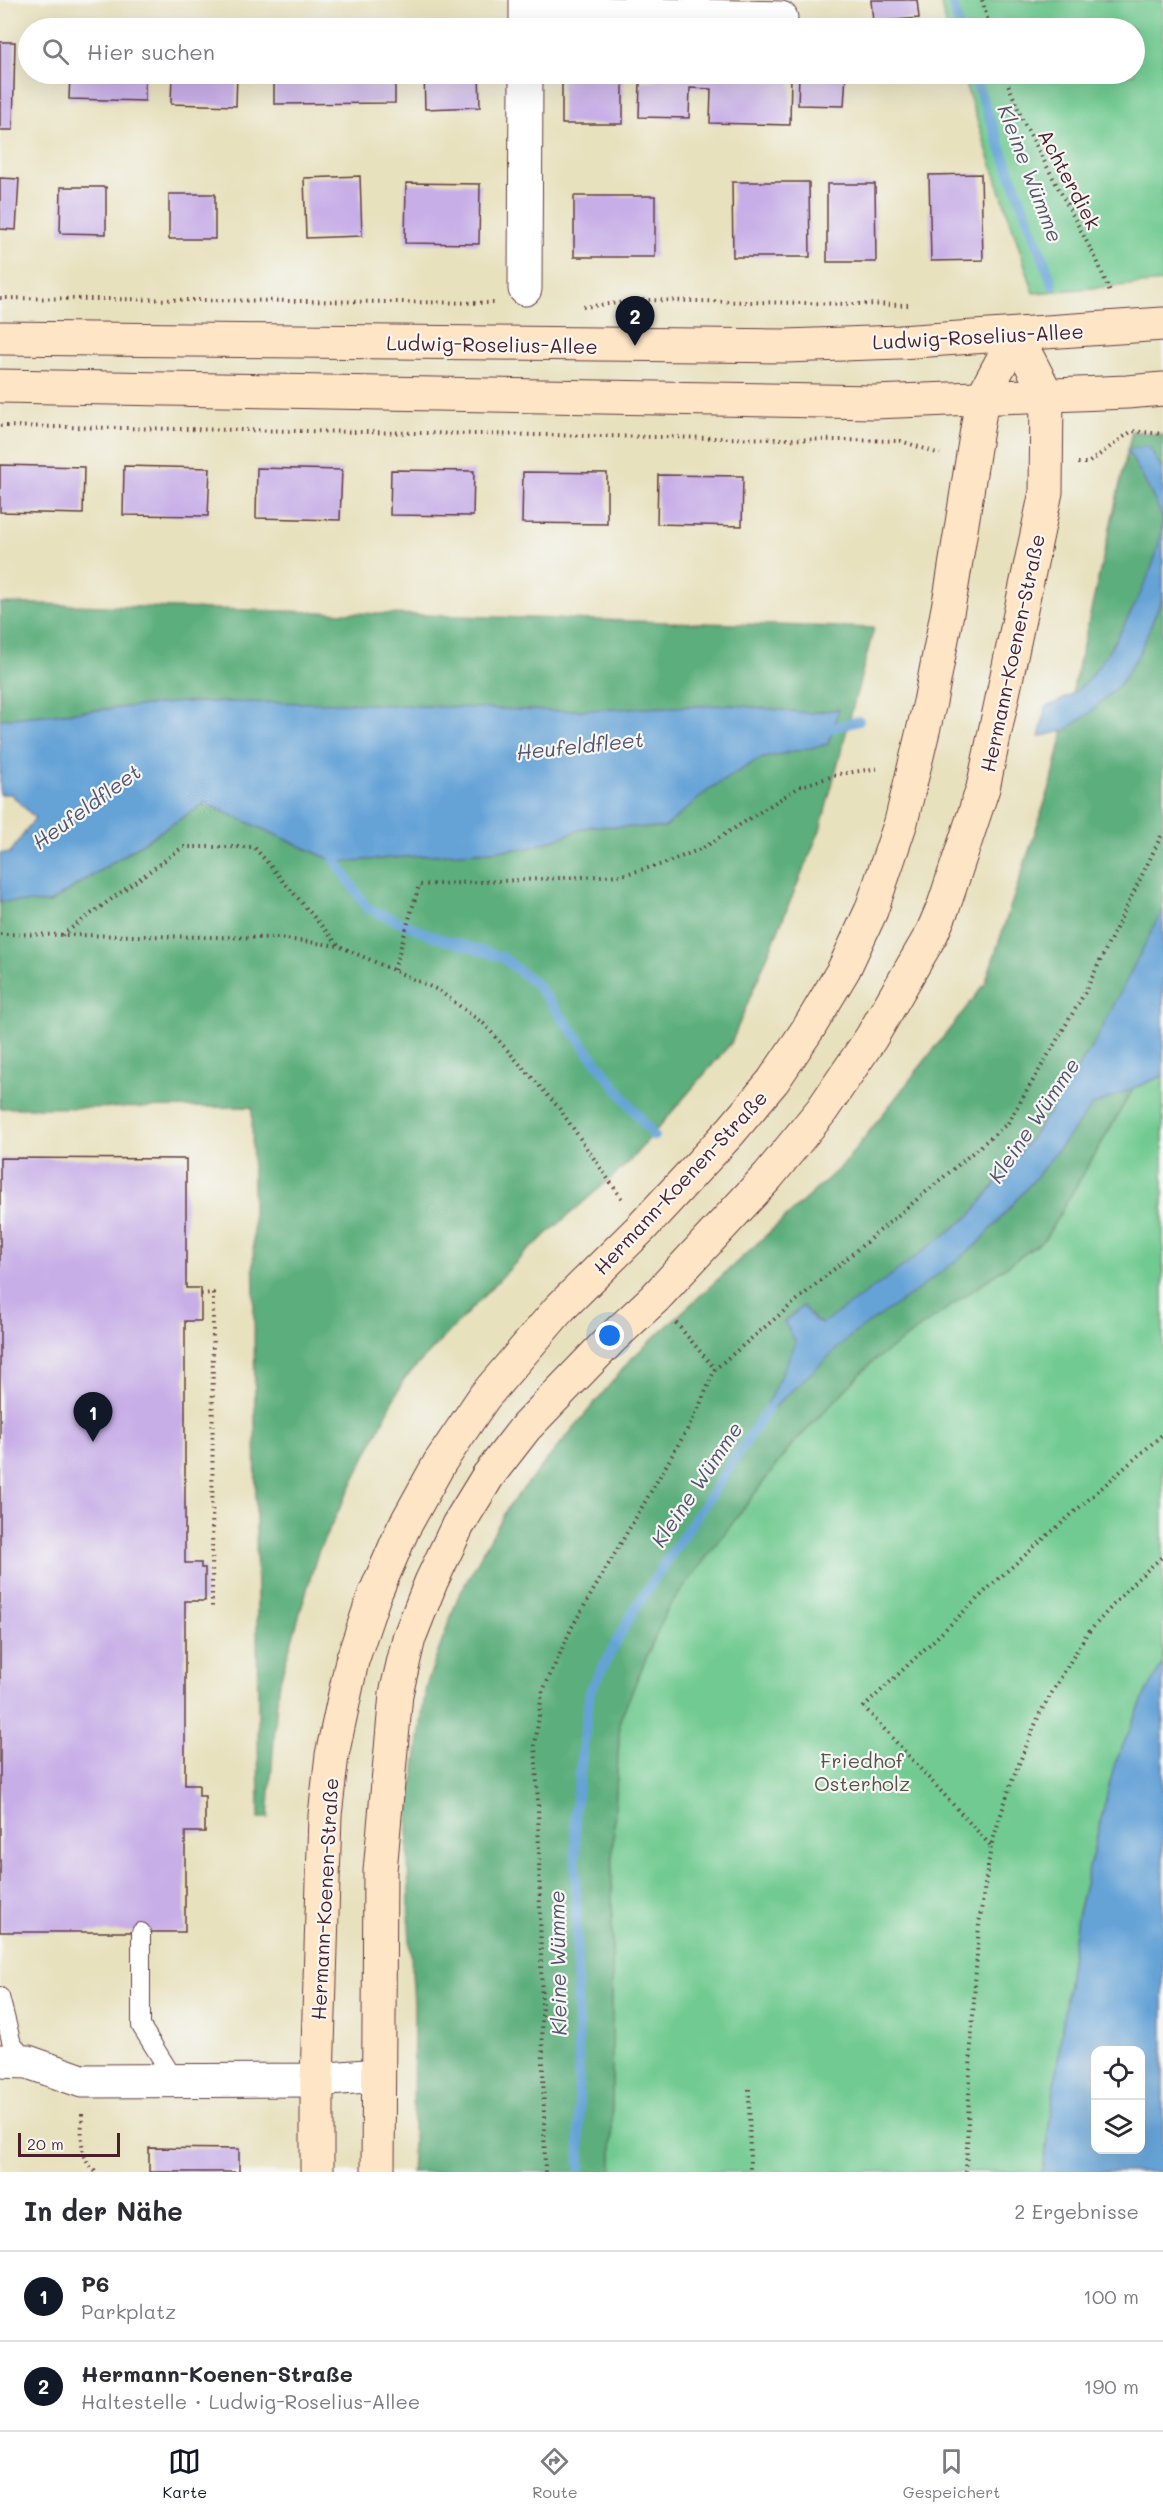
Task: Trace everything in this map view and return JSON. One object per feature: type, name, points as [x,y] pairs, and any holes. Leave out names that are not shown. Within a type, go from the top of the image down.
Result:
[{"type":"main road","name":"Ludwig-Roselius-Allee","points":[[0,338],[786,346],[1016,335],[1163,324]]},
{"type":"main road","name":"Hermann-Koenen-Straße","points":[[378,2172],[380,1871],[396,1694],[409,1638],[431,1582],[458,1526],[488,1476],[526,1427],[611,1339],[655,1298],[768,1176],[822,1110],[871,1038],[932,933],[983,788],[1046,492],[1047,395],[1016,335]]},
{"type":"main road","name":"Hermann-Koenen-Straße","points":[[317,2172],[317,2080],[325,1815],[332,1755],[352,1661],[374,1596],[403,1529],[440,1462],[484,1396],[559,1309],[641,1228],[731,1131],[773,1081],[810,1026],[844,969],[871,910],[901,822],[917,762],[949,603],[982,398],[1016,335]]},
{"type":"main road","points":[[0,386],[862,402],[1163,388]]},
{"type":"street","points":[[526,0],[526,18]]},
{"type":"street","points":[[533,0],[576,13],[781,18]]},
{"type":"street","points":[[512,296],[525,84]]},
{"type":"street","points":[[14,2062],[82,2080],[317,2080],[378,2075]]},
{"type":"lane","points":[[141,1932],[141,2026],[174,2079]]},
{"type":"lane","points":[[0,1998],[12,2044],[14,2062]]},
{"type":"path","points":[[982,0],[987,18]]},
{"type":"path","name":"Achterdiek","points":[[1008,84],[1023,121],[1098,263],[1112,297]]},
{"type":"path","points":[[0,298],[512,296]]},
{"type":"path","points":[[579,308],[644,300],[899,305]]},
{"type":"path","points":[[0,426],[901,441]]},
{"type":"path","points":[[1046,464],[1088,463],[1132,431],[1163,434]]},
{"type":"path","points":[[394,970],[419,885],[622,875],[663,864],[703,848],[801,786],[840,774],[917,762]]},
{"type":"path","points":[[545,2172],[535,1745],[542,1693],[572,1627],[695,1416],[715,1369],[1008,1123],[1084,994],[1163,832]]},
{"type":"path","points":[[62,935],[183,847],[254,847],[339,946]]},
{"type":"path","points":[[0,934],[279,938],[339,946],[438,990],[484,1024],[559,1108],[641,1228]]},
{"type":"path","points":[[201,1294],[213,1293],[212,1609]]},
{"type":"path","points":[[655,1298],[715,1369]]},
{"type":"path","points":[[991,1845],[864,1707],[998,1579],[1163,1434]]},
{"type":"path","points":[[966,2172],[971,2045],[980,1924],[991,1845],[1011,1783],[1040,1713],[1086,1635],[1133,1582],[1163,1556]]},
{"type":"path","points":[[82,2080],[82,2149],[89,2167],[96,2172]]},
{"type":"path","points":[[749,2089],[750,2172]]},
{"type":"green space","points":[[940,0],[1163,0],[1163,282],[1034,293],[965,84],[1145,84],[1145,18],[944,18]]},
{"type":"green space","points":[[1132,431],[1163,435],[1163,1038],[1045,1239],[872,1362],[790,1447],[666,1611],[620,1720],[612,1861],[612,2172],[411,2172],[414,2004],[409,1925],[408,1822],[426,1686],[458,1597],[508,1507],[632,1358],[843,1165],[985,984],[1052,781]]},
{"type":"green space","points":[[0,603],[874,628],[820,830],[731,1043],[628,1163],[522,1256],[404,1379],[318,1552],[278,1687],[268,1818],[259,1818],[252,1107],[0,1108],[0,901],[50,903],[205,803],[336,862],[530,848],[591,826],[664,828],[711,788],[759,759],[828,744],[838,709],[810,713],[732,705],[552,711],[341,703],[183,702],[0,719]]},
{"type":"green space","name":"Friedhof Osterholz","points":[[1163,1038],[1163,1663],[1144,1697],[1115,1766],[1077,1917],[1043,2172],[612,2172],[612,1861],[620,1719],[666,1610],[790,1447],[872,1362],[1045,1239]]},
{"type":"water","points":[[1149,446],[1163,472],[1163,596],[1140,652],[1121,683],[1090,713],[1066,730],[1039,737],[1046,707],[1081,687],[1097,669],[1135,605],[1146,581],[1160,537],[1162,519],[1127,449]]},
{"type":"water","points":[[183,702],[341,703],[552,711],[732,705],[810,713],[839,709],[828,744],[759,759],[711,788],[664,828],[591,826],[530,848],[336,862],[205,803],[49,903],[0,901],[0,853],[10,853],[35,818],[11,794],[0,794],[0,719]]},
{"type":"water","points":[[1163,909],[1163,1076],[1093,1105],[1034,1180],[979,1243],[912,1294],[853,1334],[760,1420],[796,1342],[784,1322],[803,1306],[815,1321],[823,1323],[971,1215],[1037,1130],[1095,1042]]},
{"type":"water","points":[[1163,1663],[1163,2172],[1043,2172],[1077,1917],[1114,1766],[1144,1697]]},
{"type":"building","points":[[871,0],[917,0],[919,18],[873,18]]},
{"type":"building","points":[[0,42],[15,42],[13,130],[0,130]]},
{"type":"building","points":[[70,84],[145,84],[145,101],[69,99]]},
{"type":"building","points":[[172,84],[237,84],[236,106],[171,104]]},
{"type":"building","points":[[274,84],[395,84],[395,103],[274,104]]},
{"type":"building","points":[[424,84],[479,84],[480,107],[425,109]]},
{"type":"building","points":[[562,84],[623,84],[623,124],[562,124]]},
{"type":"building","points":[[640,84],[791,84],[790,125],[710,123],[711,89],[690,88],[689,118],[639,117]]},
{"type":"building","points":[[799,84],[845,84],[844,106],[798,105]]},
{"type":"building","points":[[981,174],[983,260],[931,261],[929,175]]},
{"type":"building","points":[[360,176],[362,236],[306,238],[304,178]]},
{"type":"building","points":[[0,178],[19,179],[16,230],[0,229]]},
{"type":"building","points":[[732,182],[809,182],[810,257],[733,257]]},
{"type":"building","points":[[406,183],[480,184],[479,244],[405,243]]},
{"type":"building","points":[[827,184],[875,184],[876,262],[827,262]]},
{"type":"building","points":[[61,187],[106,187],[106,234],[60,233]]},
{"type":"building","points":[[169,194],[215,194],[215,239],[169,239]]},
{"type":"building","points":[[574,196],[655,196],[655,257],[574,257]]},
{"type":"building","points":[[0,465],[84,467],[83,514],[0,512]]},
{"type":"building","points":[[124,466],[210,468],[208,516],[123,515]]},
{"type":"building","points":[[257,468],[342,470],[340,520],[256,518]]},
{"type":"building","points":[[391,470],[474,471],[473,516],[390,515]]},
{"type":"building","points":[[523,472],[607,473],[607,524],[522,523]]},
{"type":"building","points":[[658,475],[743,476],[742,526],[657,524]]},
{"type":"building","points":[[0,1158],[186,1159],[186,1288],[201,1288],[201,1321],[185,1321],[185,1563],[201,1563],[201,1568],[205,1568],[205,1601],[185,1601],[185,1785],[199,1785],[199,1796],[205,1796],[205,1832],[185,1832],[185,1932],[0,1932]]},
{"type":"building","points":[[149,2148],[239,2149],[239,2172],[149,2172]]},
{"type":"waterway","name":"Kleine Wümme","points":[[952,0],[956,18]]},
{"type":"waterway","name":"Kleine Wümme","points":[[977,84],[1053,285]]},
{"type":"waterway","name":"Heufeldfleet","points":[[820,731],[859,721]]},
{"type":"waterway","name":"Heufeldfleet","points":[[329,850],[367,908],[435,937],[502,957],[536,984],[654,1136]]},
{"type":"waterway","name":"Kleine Wümme","points":[[580,2172],[575,1812],[590,1691],[632,1613],[768,1409]]},
{"type":"place","name":"Hermann-Koenen-Straße","points":[[635,346]]},
{"type":"place","name":"P6","points":[[93,1442]]}]
